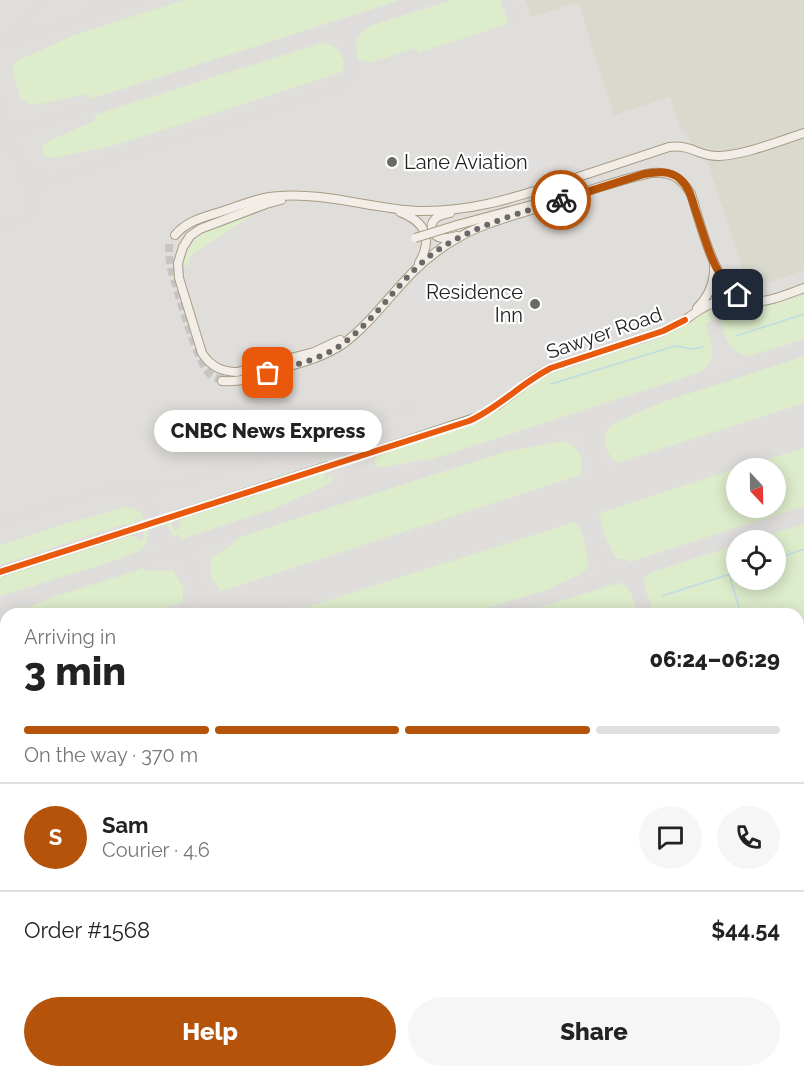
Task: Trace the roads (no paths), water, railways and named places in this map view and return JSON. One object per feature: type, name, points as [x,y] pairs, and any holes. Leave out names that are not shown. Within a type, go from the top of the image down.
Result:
[{"type":"main road","points":[[750,301],[728,288],[714,261],[691,194],[681,180],[674,175],[651,173],[453,237],[441,238],[434,232],[432,224],[442,215],[507,200],[669,147],[680,145],[702,154],[717,156],[737,153],[804,133]]},
{"type":"main road","points":[[175,235],[191,221],[260,199],[286,195],[432,211],[480,206]]},
{"type":"main road","points":[[415,238],[535,204],[579,195]]},
{"type":"main road","points":[[311,197],[273,201],[205,226],[190,236],[178,263],[178,278],[205,357],[218,368],[228,372],[237,372],[314,352],[347,337],[371,319]]},
{"type":"main road","points":[[390,208],[411,217],[426,235],[426,249],[413,272]]},
{"type":"main road","points":[[222,381],[247,380],[323,355],[342,344],[371,319],[413,272],[432,255],[465,234]]},
{"type":"main road","points":[[685,320],[701,304],[712,287],[714,261]]},
{"type":"main road","points":[[685,320],[704,306],[717,301],[764,300],[804,288]]},
{"type":"street","name":"Sawyer Road","points":[[373,452],[477,417],[551,368],[663,331],[685,320]]},
{"type":"street","points":[[174,516],[328,466]]},
{"type":"street","points":[[0,572],[137,528]]},
{"type":"waterway","points":[[736,336],[804,314]]},
{"type":"waterway","points":[[551,384],[675,346],[693,349],[703,347]]},
{"type":"waterway","points":[[786,555],[804,549]]},
{"type":"waterway","points":[[662,596],[726,575]]},
{"type":"waterway","points":[[734,590],[739,608]]},
{"type":"tunnel","points":[[169,244],[171,269],[199,355],[210,374],[216,378],[228,380]]},
{"type":"tunnel","points":[[328,466],[373,452]]},
{"type":"tunnel","points":[[137,528],[174,516]]},
{"type":"place","name":"Lane Aviation","points":[[392,162]]},
{"type":"place","name":"Residence Inn","points":[[535,304]]},
{"type":"place","name":"CNBC News Express","points":[[268,373]]}]
